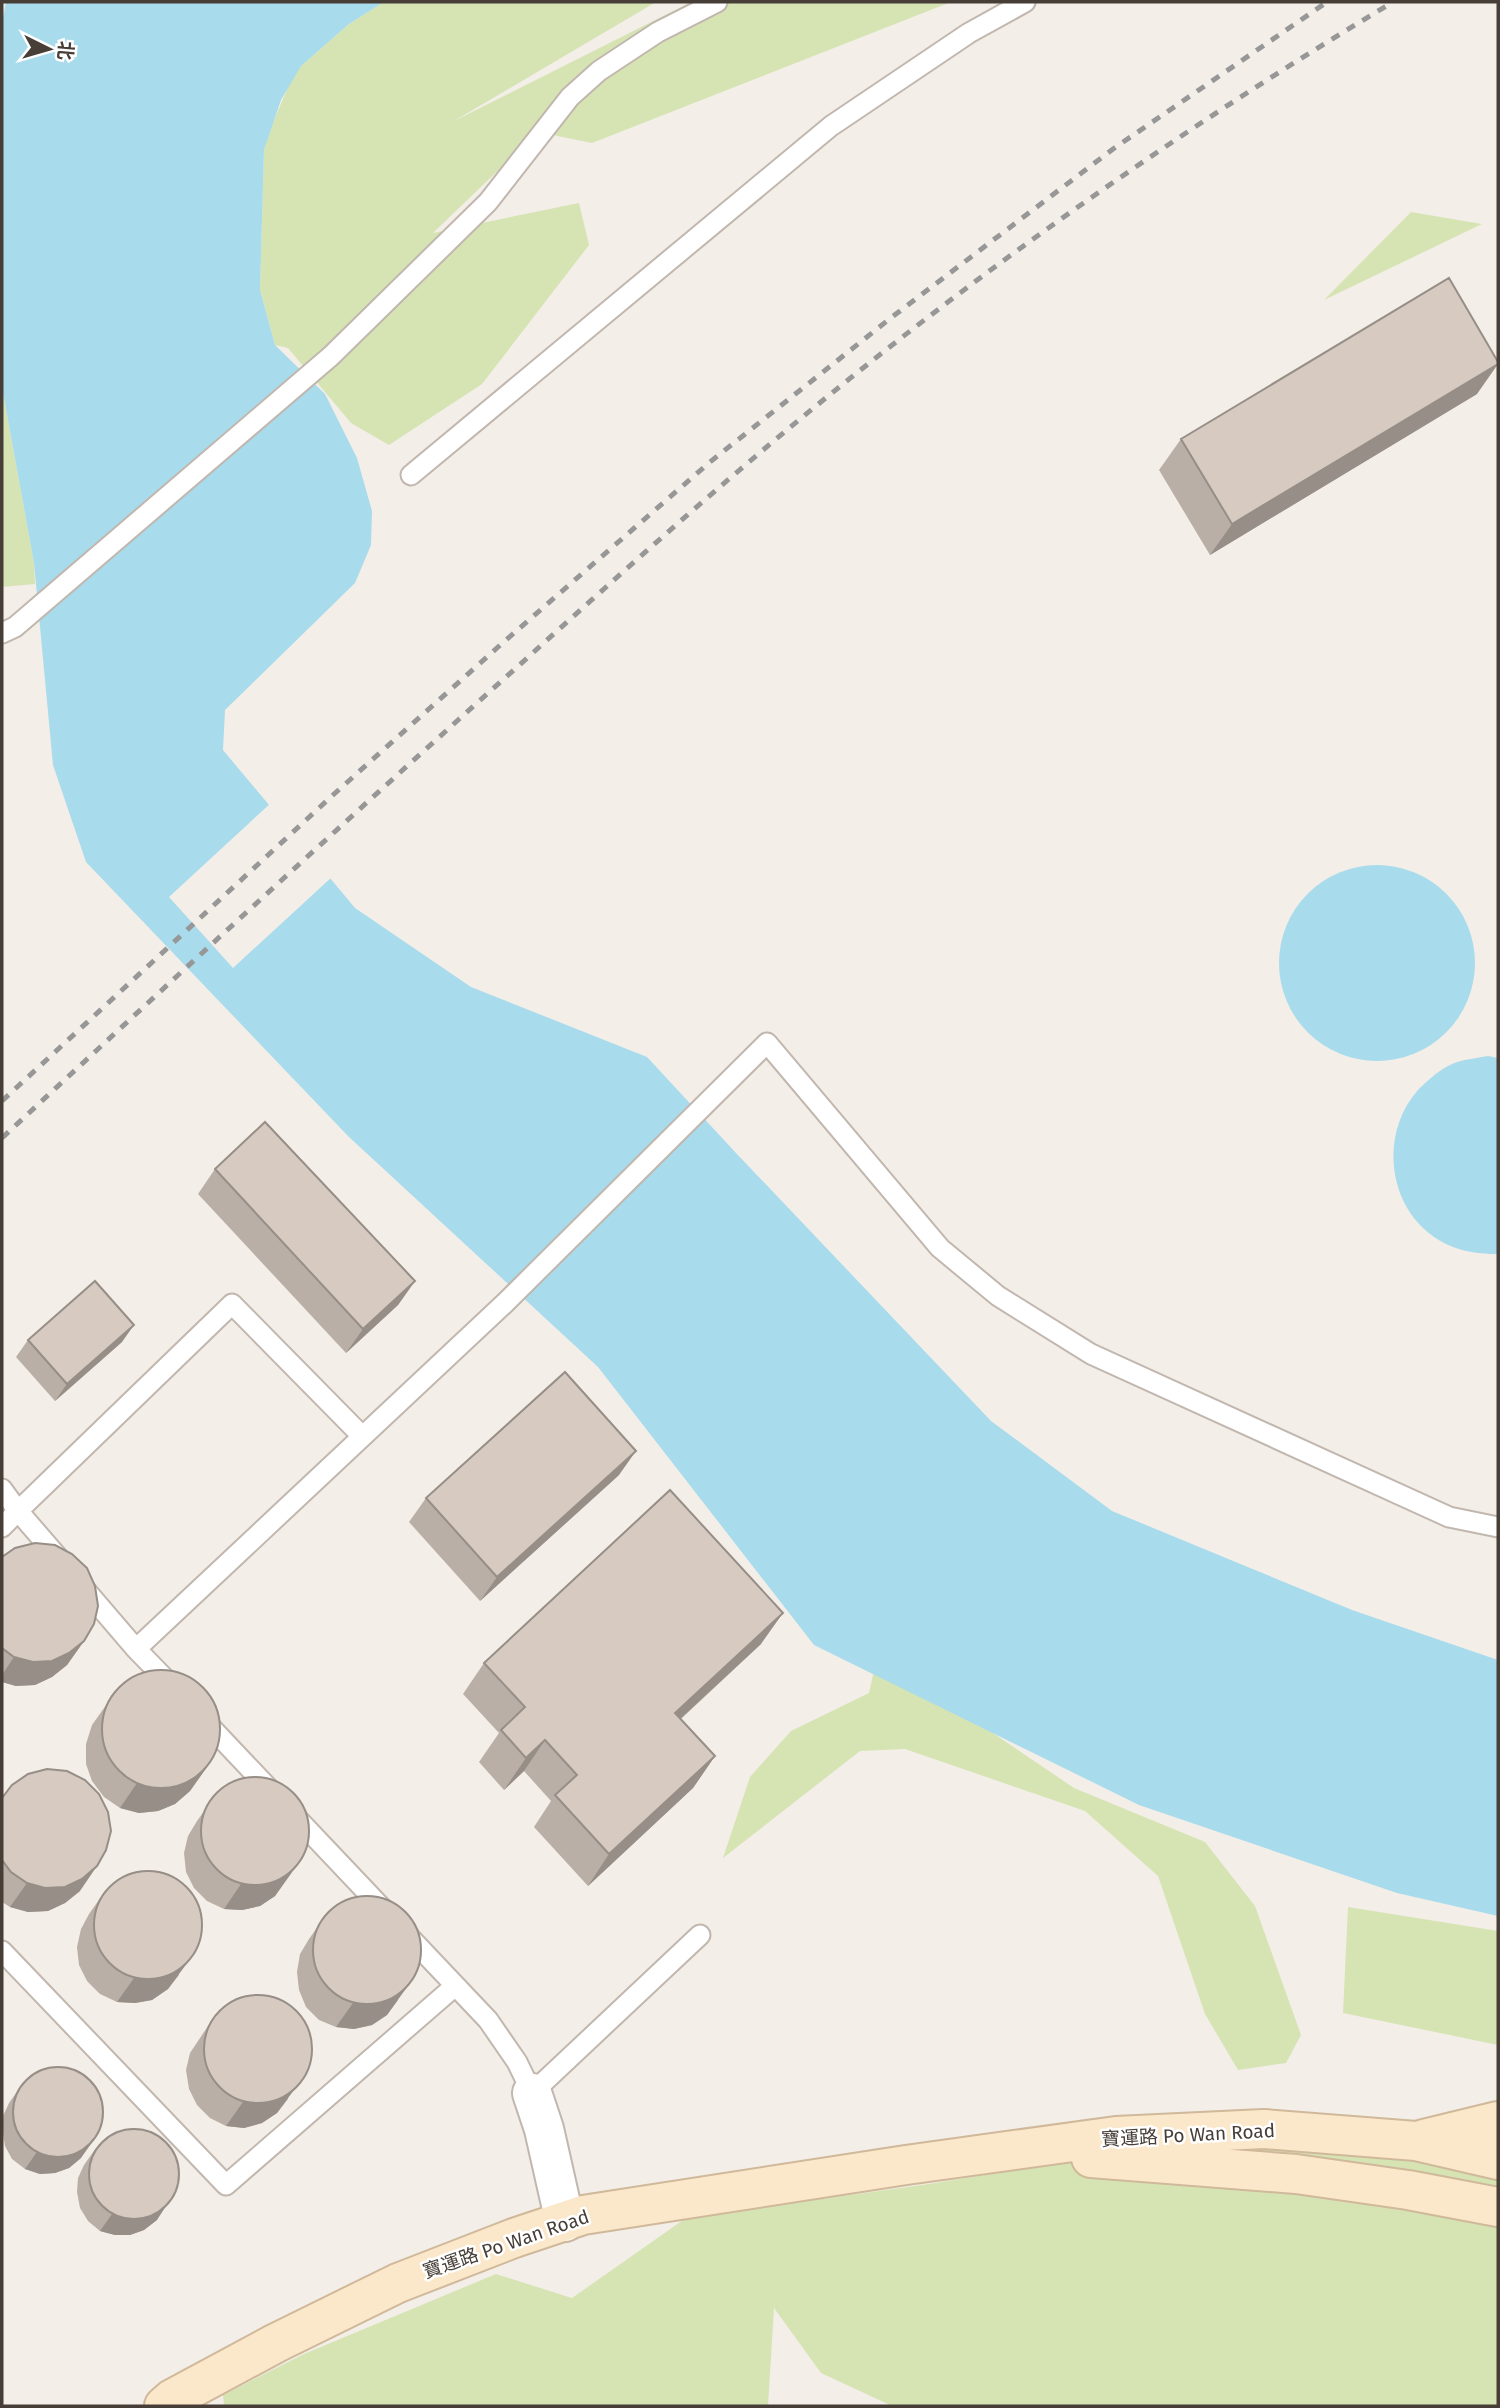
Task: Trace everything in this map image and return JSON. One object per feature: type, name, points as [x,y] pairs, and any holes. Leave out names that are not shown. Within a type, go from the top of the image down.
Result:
[{"type":"street","points":[[532,2093],[544,2129],[565,2222]]},
{"type":"street","points":[[1416,2141],[1498,2121]]},
{"type":"street","name":"寶運路 Po Wan Road","points":[[164,2406],[172,2399],[276,2343],[398,2283],[514,2238],[583,2215],[1115,2136],[1264,2129],[1416,2141],[1498,2160]]},
{"type":"street","name":"寶運路 Po Wan Road","points":[[961,2158],[1086,2157],[1296,2174],[1408,2190],[1498,2207]]},
{"type":"lane","points":[[9,630],[331,356],[488,202],[570,97],[599,71],[658,32],[718,2]]},
{"type":"lane","points":[[411,475],[831,126],[969,33],[1025,2]]},
{"type":"lane","points":[[136,1649],[505,1303],[767,1043],[940,1248],[998,1296],[1091,1354],[1449,1517],[1498,1527]]},
{"type":"lane","points":[[2,1527],[232,1304],[362,1436]]},
{"type":"lane","points":[[2,1489],[136,1649],[488,2020],[517,2062],[532,2093],[700,1935]]},
{"type":"lane","points":[[2,1951],[226,2185],[455,1986]]},
{"type":"green space","points":[[384,2],[656,2],[454,121],[691,2],[951,2],[592,143],[538,132],[433,233],[579,203],[589,245],[482,384],[389,445],[351,423],[288,348],[275,345],[260,290],[264,150],[290,82],[301,66],[349,24]]},
{"type":"green space","points":[[1411,212],[1482,224],[1324,300]]},
{"type":"green space","points":[[2,387],[34,563],[35,584],[2,587]]},
{"type":"green space","points":[[875,1666],[956,1708],[1074,1788],[1205,1842],[1255,1906],[1301,2035],[1286,2063],[1238,2070],[1205,2014],[1158,1876],[1085,1811],[905,1749],[860,1751],[723,1858],[750,1777],[791,1731],[869,1693]]},
{"type":"green space","points":[[1348,1907],[1498,1931],[1498,2045],[1343,2013]]},
{"type":"green space","points":[[1321,2123],[1498,2144],[1498,2406],[892,2406],[821,2373],[774,2308],[768,2406],[224,2406],[223,2395],[304,2354],[496,2274],[572,2298],[686,2218],[922,2185]]},
{"type":"water","points":[[6,2],[384,2],[349,24],[301,66],[281,100],[264,150],[260,290],[275,345],[325,394],[357,458],[372,511],[371,545],[355,583],[225,710],[223,750],[355,908],[471,987],[647,1057],[991,1421],[1112,1511],[1352,1610],[1498,1660],[1498,1916],[1397,1893],[1139,1805],[814,1645],[598,1367],[349,1137],[86,862],[53,765],[34,563],[2,387],[2,24]]},
{"type":"water","points":[[1377,865],[1415,872],[1447,893],[1468,925],[1475,963],[1468,1001],[1447,1033],[1415,1054],[1377,1061],[1339,1054],[1307,1033],[1286,1001],[1279,963],[1286,925],[1307,893],[1339,872]]},
{"type":"water","points":[[1488,1056],[1498,1058],[1498,1254],[1459,1249],[1426,1231],[1411,1215],[1395,1174],[1397,1130],[1405,1109],[1418,1090],[1451,1064]]},
{"type":"pier","points":[[272,802],[333,876],[233,968],[169,897]]},
{"type":"building","points":[[1449,278],[1498,364],[1232,524],[1181,439]]},
{"type":"building","points":[[265,1122],[415,1281],[363,1329],[215,1169]]},
{"type":"building","points":[[95,1281],[134,1325],[67,1384],[28,1340]]},
{"type":"building","points":[[565,1372],[636,1451],[497,1577],[426,1498]]},
{"type":"building","points":[[670,1490],[783,1613],[675,1713],[715,1756],[609,1854],[555,1795],[577,1775],[545,1740],[526,1758],[501,1730],[525,1707],[484,1663]]},
{"type":"building","points":[[35,1543],[55,1545],[72,1554],[87,1568],[95,1586],[98,1606],[94,1624],[84,1641],[69,1653],[52,1661],[33,1662],[14,1657],[2,1648],[2,1557],[15,1548]]},
{"type":"building","points":[[161,1670],[184,1675],[203,1687],[215,1706],[220,1729],[215,1752],[203,1771],[184,1783],[161,1788],[138,1783],[119,1771],[107,1752],[102,1729],[107,1706],[119,1687],[138,1675]]},
{"type":"building","points":[[47,1769],[67,1771],[85,1780],[99,1794],[108,1812],[111,1831],[106,1850],[97,1866],[82,1879],[65,1887],[45,1888],[27,1883],[11,1872],[2,1860],[2,1798],[12,1785],[28,1774]]},
{"type":"building","points":[[255,1777],[276,1781],[293,1793],[305,1810],[309,1831],[305,1852],[293,1869],[276,1881],[255,1885],[234,1881],[217,1869],[205,1852],[201,1831],[205,1810],[217,1793],[234,1781]]},
{"type":"building","points":[[148,1871],[169,1875],[186,1887],[198,1904],[202,1925],[198,1946],[186,1963],[169,1975],[148,1979],[127,1975],[110,1963],[98,1946],[94,1925],[98,1904],[110,1887],[127,1875]]},
{"type":"building","points":[[367,1896],[388,1900],[405,1912],[417,1929],[421,1950],[417,1971],[405,1988],[388,2000],[367,2004],[346,2000],[329,1988],[317,1971],[313,1950],[317,1929],[329,1912],[346,1900]]},
{"type":"building","points":[[258,1995],[279,1999],[296,2011],[308,2028],[312,2049],[308,2070],[296,2087],[279,2099],[258,2103],[237,2099],[220,2087],[208,2070],[204,2049],[208,2028],[220,2011],[237,1999]]},
{"type":"building","points":[[58,2067],[75,2071],[90,2080],[99,2095],[103,2112],[99,2129],[90,2144],[75,2153],[58,2157],[41,2153],[26,2144],[17,2129],[13,2112],[17,2095],[26,2080],[41,2071]]},
{"type":"building","points":[[134,2129],[151,2133],[166,2142],[175,2157],[179,2174],[175,2191],[166,2206],[151,2215],[134,2219],[117,2215],[102,2206],[93,2191],[89,2174],[93,2157],[102,2142],[117,2133]]},
{"type":"railway","points":[[2,1101],[333,795],[710,462],[892,317],[1113,149],[1327,2]]},
{"type":"railway","points":[[2,1138],[558,630],[685,517],[814,408],[987,273],[1120,178],[1255,88],[1393,2]]}]
